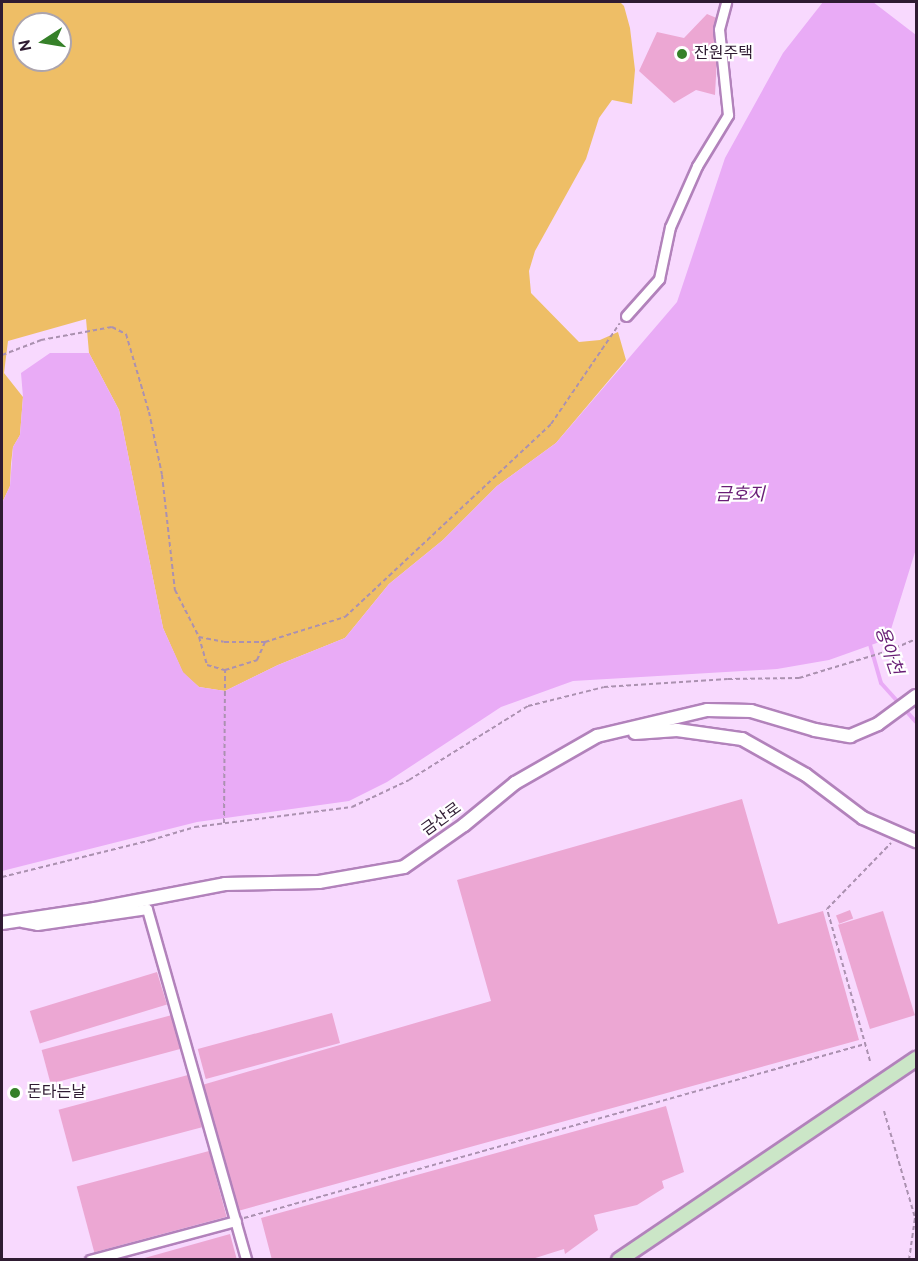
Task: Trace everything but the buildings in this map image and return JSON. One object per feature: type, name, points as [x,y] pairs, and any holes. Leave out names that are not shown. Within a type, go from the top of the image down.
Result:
[{"type":"main road","points":[[619,1260],[916,1059]]},
{"type":"street","points":[[626,316],[660,279],[670,227],[697,166],[728,115],[719,29],[726,2]]},
{"type":"street","name":"금산로","points":[[7,922],[95,909],[225,884],[320,882],[404,867],[464,825],[515,783],[597,736],[707,710],[751,711],[815,730],[850,736],[878,724],[916,696]]},
{"type":"street","points":[[597,736],[677,730],[742,739],[806,776],[863,818],[916,841]]},
{"type":"street","points":[[7,922],[37,925],[147,909],[246,1260]]},
{"type":"street","points":[[90,1260],[236,1221]]},
{"type":"path","points":[[198,637],[224,642],[265,642],[345,617],[551,424],[626,316]]},
{"type":"path","points":[[2,355],[41,340],[112,327],[126,334],[149,412],[162,475],[175,590],[198,637],[207,665],[225,669],[256,660],[265,642]]},
{"type":"path","points":[[2,877],[195,827],[352,807],[409,780],[528,706],[604,687],[728,679],[799,678],[888,651],[916,639]]},
{"type":"path","points":[[224,823],[225,669]]},
{"type":"path","points":[[870,1061],[827,909],[900,834]]},
{"type":"path","points":[[236,1221],[865,1044]]},
{"type":"path","points":[[884,1111],[915,1218]]},
{"type":"path","points":[[909,1260],[916,1211]]},
{"type":"shaded area","points":[[2,2],[620,2],[624,6],[630,28],[635,70],[632,104],[612,100],[599,118],[586,159],[535,251],[529,271],[531,293],[579,342],[600,340],[618,332],[626,360],[556,443],[497,486],[443,540],[389,584],[345,638],[278,665],[225,691],[199,687],[183,673],[163,628],[119,410],[89,353],[86,319],[8,341],[4,373],[23,397],[20,435],[13,447],[10,486],[2,503]]},
{"type":"water","name":"금호지","points":[[823,2],[873,2],[916,35],[916,549],[888,639],[829,660],[777,669],[573,681],[501,707],[387,782],[349,801],[197,822],[2,871],[2,503],[10,486],[13,447],[20,435],[23,397],[21,373],[50,353],[89,353],[119,410],[163,628],[183,672],[199,687],[225,691],[278,665],[345,638],[389,584],[443,540],[497,486],[556,443],[677,302],[725,158],[783,53]]},
{"type":"waterway","name":"용아천","points":[[869,641],[881,683],[916,722]]},
{"type":"place","name":"잔원주택","points":[[682,54]]},
{"type":"place","name":"돈타는날","points":[[15,1093]]}]
